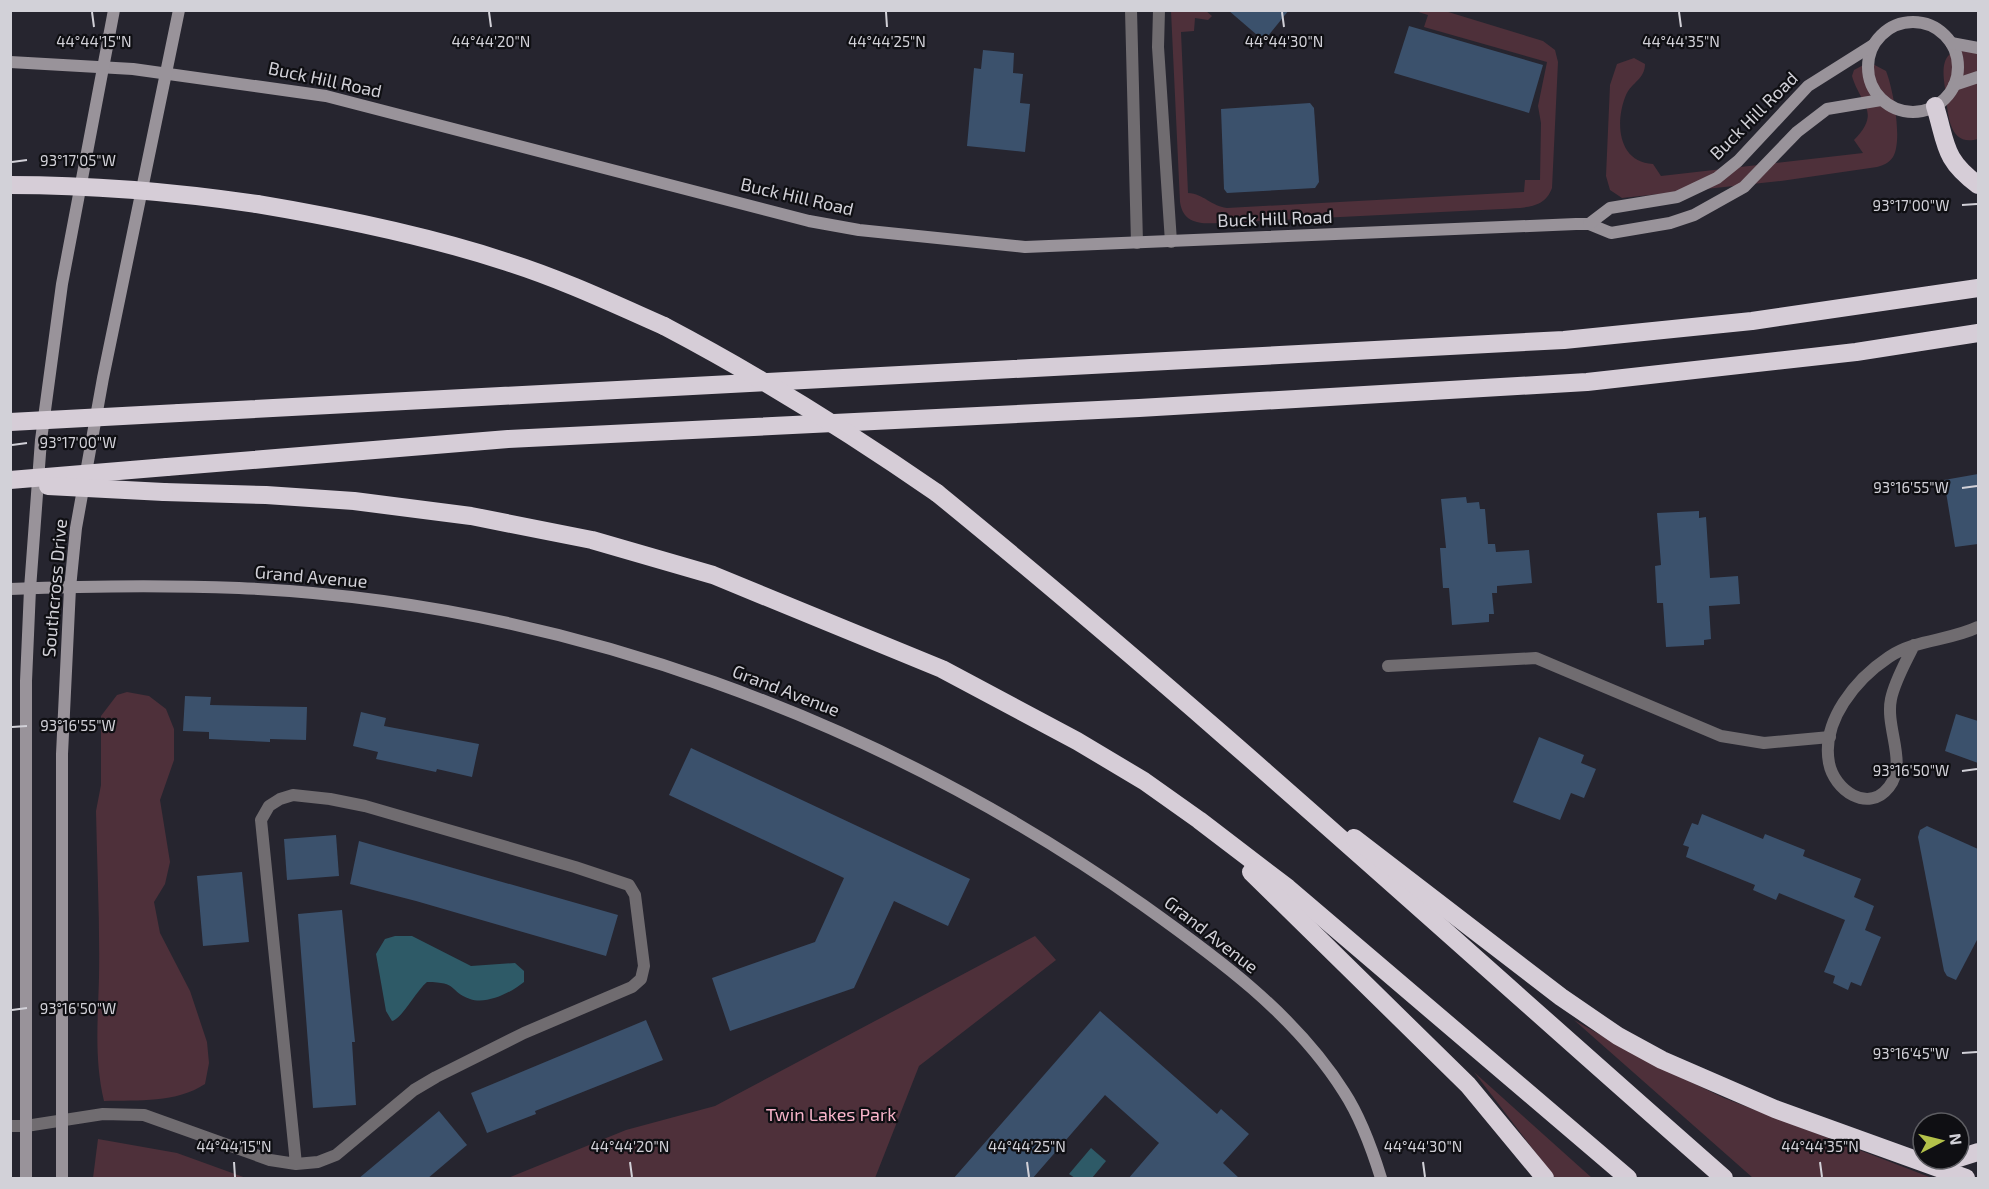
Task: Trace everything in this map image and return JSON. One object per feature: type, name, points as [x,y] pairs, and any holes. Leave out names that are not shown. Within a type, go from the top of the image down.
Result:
[{"type":"highway","points":[[1935,106],[1946,149],[1960,171],[1978,185]]},
{"type":"highway","points":[[10,184],[62,185],[176,193],[257,204],[409,234],[508,262],[583,290],[664,326],[750,372],[866,444],[937,493],[1019,559],[1724,1179]]},
{"type":"highway","points":[[10,422],[1564,340],[1752,321],[1978,288]]},
{"type":"highway","points":[[10,482],[167,466],[508,439],[1587,382],[1800,359],[1978,333]]},
{"type":"highway","points":[[10,482],[354,501],[471,516],[592,540],[713,575],[942,669],[1077,741],[1144,781],[1199,820],[1288,888],[1628,1179]]},
{"type":"highway","points":[[1227,741],[1561,997],[1618,1036],[1715,1085],[1966,1179]]},
{"type":"highway","points":[[1199,820],[1467,1085],[1545,1179]]},
{"type":"highway","points":[[1873,1143],[1911,1151]]},
{"type":"street","name":"Southcross Drive","points":[[26,1179],[26,681],[41,440],[62,284],[114,10]]},
{"type":"street","name":"Southcross Drive","points":[[62,1179],[62,754],[70,588],[76,528],[103,378],[179,10]]},
{"type":"street","points":[[1131,10],[1137,243]]},
{"type":"street","points":[[1159,10],[1158,47],[1171,242]]},
{"type":"street","points":[[1911,21],[1927,24],[1941,31],[1951,43],[1957,56],[1958,71],[1954,85],[1946,97],[1935,106],[1922,111],[1907,112],[1894,108],[1881,100],[1873,89],[1868,75],[1868,59],[1873,45],[1883,32],[1896,24],[1911,21]]},
{"type":"street","points":[[1951,43],[1978,48]]},
{"type":"street","name":"Buck Hill Road","points":[[1589,224],[1610,208],[1677,197],[1717,178],[1738,161],[1808,86],[1873,45]]},
{"type":"street","name":"Buck Hill Road","points":[[10,62],[102,66],[326,96],[809,221],[859,230],[1025,247],[1589,224],[1611,233],[1670,223],[1694,215],[1744,187],[1776,158],[1797,132],[1827,110],[1881,100]]},
{"type":"street","points":[[1954,85],[1978,77]]},
{"type":"street","name":"Grand Avenue","points":[[10,589],[242,588],[368,600],[477,618],[554,635],[688,673],[774,704],[852,736],[914,765],[1038,835],[1179,930],[1242,981],[1285,1020],[1317,1054],[1345,1094],[1371,1147],[1381,1179]]},
{"type":"street","points":[[1914,645],[1896,682],[1890,701],[1889,719],[1898,771],[1879,797],[1865,799],[1850,795],[1838,784],[1829,765],[1830,737],[1835,719],[1848,697],[1870,673],[1890,657],[1914,645],[1928,640],[1962,635],[1978,627]]},
{"type":"street","points":[[1962,635],[1978,638]]},
{"type":"street","points":[[1388,666],[1536,658],[1721,736],[1764,743],[1830,737]]},
{"type":"street","points":[[10,1126],[26,1126],[103,1114],[144,1115],[249,1153],[296,1164],[318,1162],[336,1155],[414,1090],[436,1077],[524,1034],[632,987],[641,979],[644,966],[635,895],[628,885],[575,867],[365,806],[293,795],[269,806],[261,820],[296,1164]]},
{"type":"green space","points":[[1412,10],[1445,11],[1543,41],[1555,50],[1558,62],[1552,188],[1544,200],[1532,206],[1518,208],[1212,223],[1200,223],[1185,215],[1180,202],[1171,11],[1206,11],[1212,16],[1208,20],[1195,18],[1194,31],[1181,32],[1188,193],[1199,195],[1216,205],[1227,208],[1524,192],[1525,180],[1540,180],[1541,123],[1538,106],[1547,62],[1424,27],[1428,15]]},
{"type":"green space","points":[[1978,45],[1978,139],[1961,139],[1952,128],[1948,113],[1944,70],[1946,60],[1951,53]]},
{"type":"green space","points":[[1634,58],[1645,64],[1641,77],[1626,95],[1621,116],[1622,138],[1632,156],[1641,162],[1653,164],[1661,176],[1863,153],[1854,140],[1867,122],[1868,115],[1852,76],[1854,70],[1869,62],[1886,71],[1889,79],[1896,114],[1896,149],[1890,161],[1877,167],[1781,181],[1622,198],[1610,190],[1606,176],[1610,85],[1617,64]]},
{"type":"green space","points":[[127,692],[149,696],[166,709],[174,729],[174,760],[160,800],[170,862],[165,884],[154,902],[160,933],[190,991],[207,1042],[209,1063],[205,1084],[182,1095],[144,1100],[104,1101],[97,1039],[99,936],[96,811],[101,785],[101,716],[117,695]]},
{"type":"green space","name":"Twin Lakes Park","points":[[1035,936],[1056,960],[919,1066],[875,1178],[508,1178],[626,1130],[715,1106]]},
{"type":"green space","points":[[1574,1020],[1645,1060],[1724,1098],[1932,1178],[1753,1178]]},
{"type":"green space","points":[[1474,1072],[1592,1178],[1555,1178]]},
{"type":"green space","points":[[98,1139],[177,1153],[246,1178],[93,1178]]},
{"type":"water","points":[[395,936],[412,936],[471,966],[515,963],[524,971],[524,982],[499,996],[477,1000],[463,996],[449,985],[427,982],[400,1015],[392,1021],[386,1011],[376,954],[385,939]]},
{"type":"water","points":[[1091,1148],[1106,1161],[1092,1178],[1075,1178],[1069,1174]]},
{"type":"building","points":[[1228,10],[1289,10],[1264,41]]},
{"type":"building","points":[[1409,26],[1543,65],[1529,113],[1394,73]]},
{"type":"building","points":[[983,50],[1014,53],[1013,73],[1023,74],[1020,103],[1030,104],[1025,152],[967,146],[974,68],[981,69]]},
{"type":"building","points":[[1310,103],[1314,108],[1319,182],[1315,188],[1227,193],[1224,189],[1221,109]]},
{"type":"building","points":[[1978,474],[1978,544],[1955,547],[1944,480]]},
{"type":"building","points":[[1466,497],[1467,503],[1479,502],[1480,509],[1485,509],[1488,544],[1495,544],[1496,552],[1529,550],[1532,583],[1497,586],[1497,593],[1492,593],[1494,614],[1489,614],[1489,622],[1452,625],[1449,588],[1443,588],[1440,548],[1446,548],[1441,499]]},
{"type":"building","points":[[1699,511],[1699,518],[1706,517],[1710,578],[1738,576],[1740,604],[1709,606],[1711,639],[1704,640],[1704,645],[1666,647],[1663,603],[1657,603],[1655,566],[1661,565],[1657,513]]},
{"type":"building","points":[[185,696],[211,697],[210,705],[307,707],[306,740],[270,739],[270,742],[209,739],[209,732],[183,731]]},
{"type":"building","points":[[361,712],[386,718],[384,726],[479,744],[472,777],[376,759],[378,752],[353,746]]},
{"type":"building","points":[[1956,714],[1978,721],[1978,763],[1945,751]]},
{"type":"building","points":[[1539,737],[1584,755],[1581,763],[1596,769],[1584,798],[1571,793],[1560,820],[1513,802]]},
{"type":"building","points":[[691,748],[970,879],[948,926],[894,901],[854,988],[730,1031],[712,978],[815,942],[844,878],[669,795]]},
{"type":"building","points":[[1702,814],[1763,839],[1765,834],[1805,850],[1803,856],[1861,879],[1854,897],[1874,906],[1865,930],[1881,937],[1861,986],[1851,982],[1848,990],[1833,983],[1835,976],[1824,972],[1845,920],[1779,893],[1776,900],[1753,890],[1755,885],[1686,857],[1689,847],[1683,845],[1692,823],[1698,825]]},
{"type":"building","points":[[1927,826],[1978,849],[1978,938],[1956,980],[1947,976],[1944,971],[1918,837],[1920,830]]},
{"type":"building","points":[[336,835],[339,876],[287,880],[284,839]]},
{"type":"building","points":[[359,841],[618,915],[606,956],[350,884]]},
{"type":"building","points":[[242,872],[249,942],[203,946],[197,876]]},
{"type":"building","points":[[342,910],[355,1042],[352,1042],[356,1105],[313,1108],[298,914]]},
{"type":"building","points":[[1100,1011],[1217,1114],[1221,1109],[1249,1134],[1223,1163],[1240,1179],[1128,1179],[1159,1143],[1105,1095],[1032,1179],[953,1179]]},
{"type":"building","points":[[646,1020],[663,1060],[535,1111],[536,1114],[487,1133],[471,1093]]},
{"type":"building","points":[[439,1111],[467,1145],[427,1179],[358,1179]]}]
